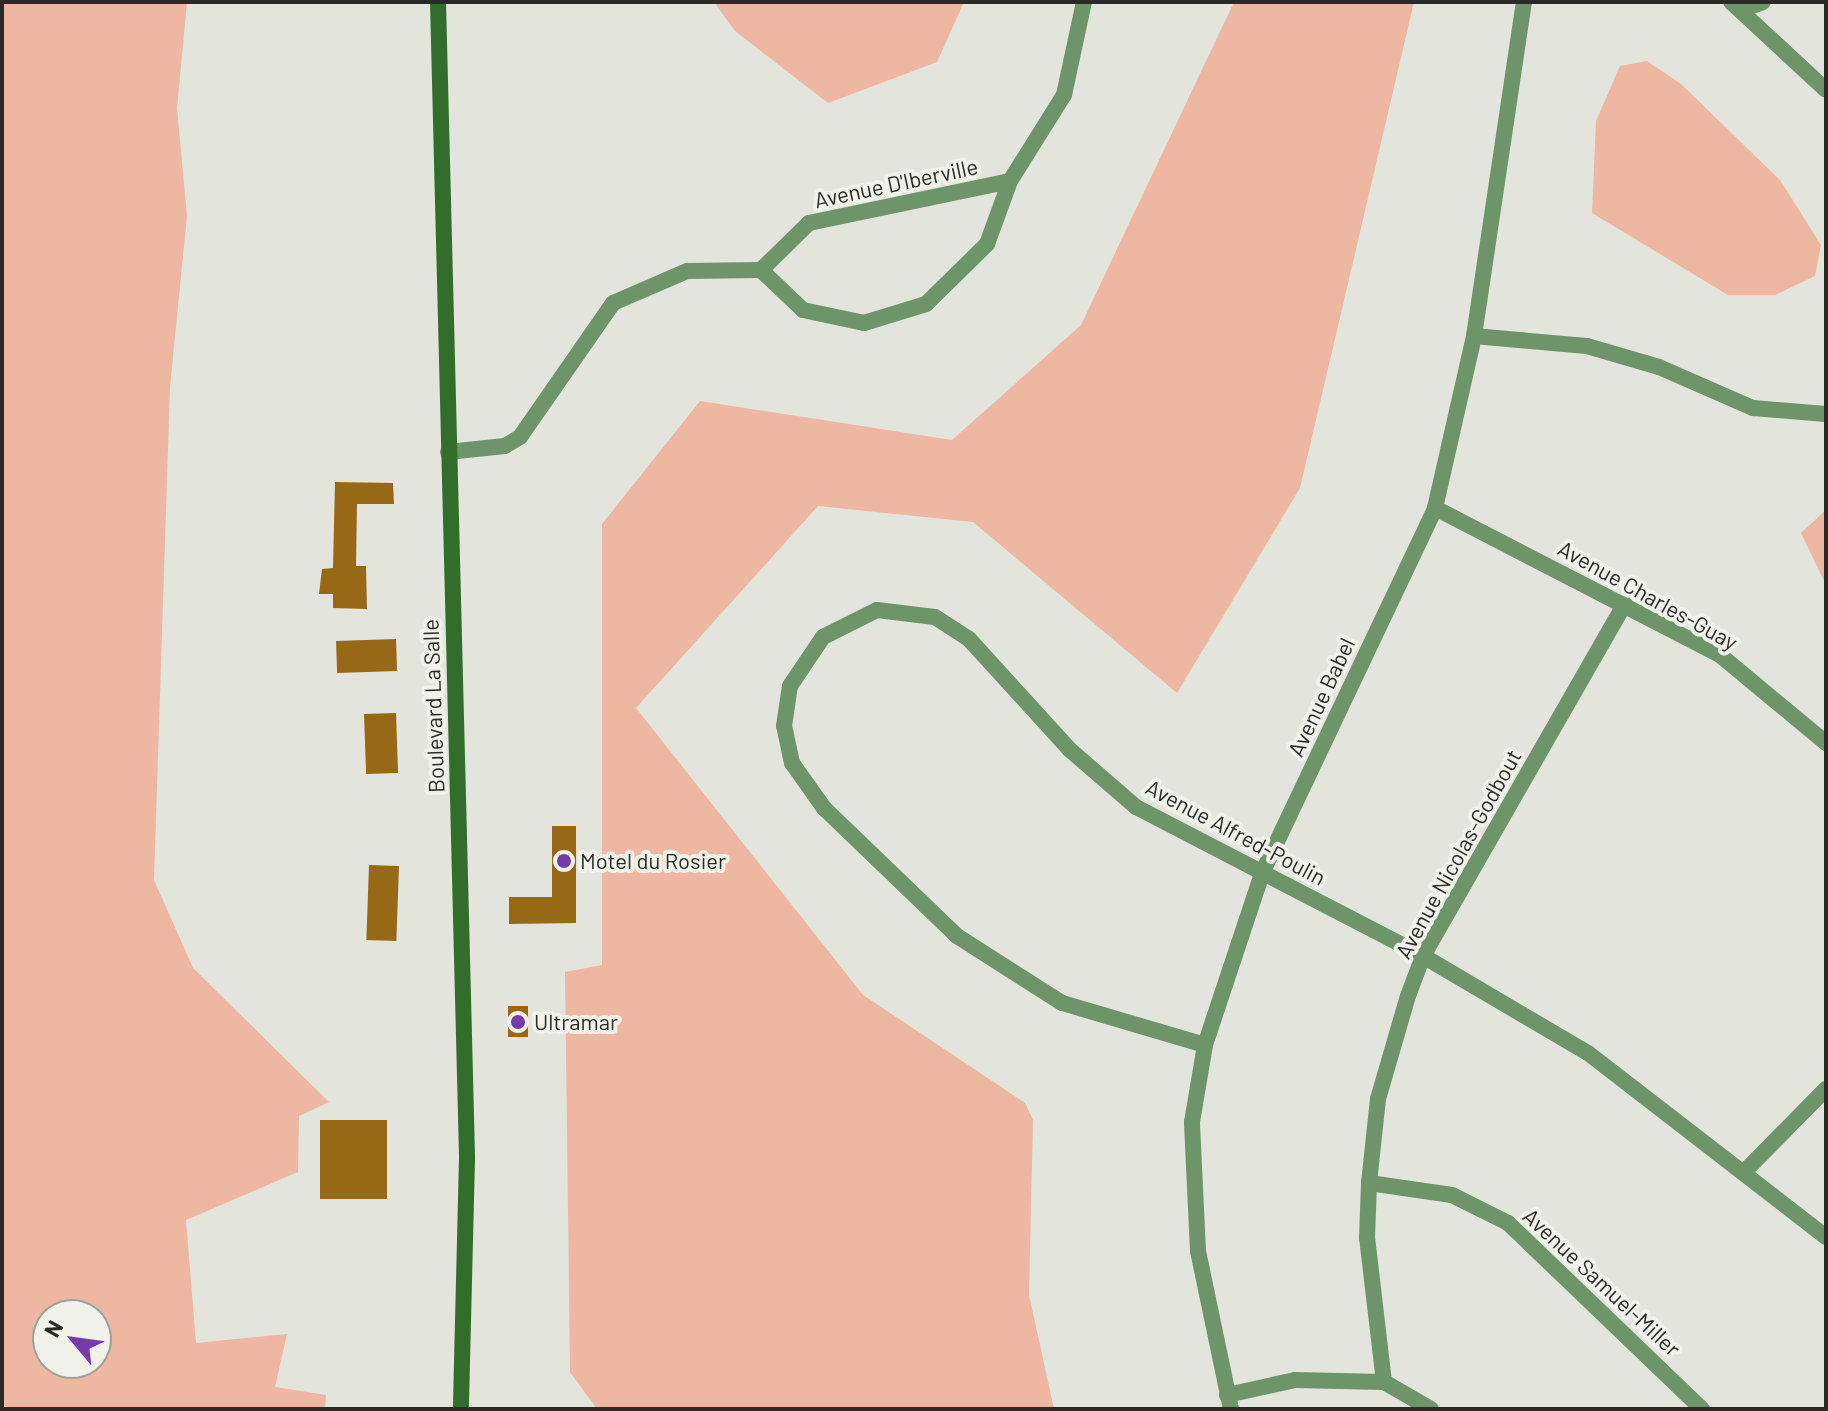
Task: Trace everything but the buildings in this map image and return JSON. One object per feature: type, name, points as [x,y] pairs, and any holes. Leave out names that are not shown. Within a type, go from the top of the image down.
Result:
[{"type":"street","name":"Boulevard La Salle","points":[[438,2],[467,1158],[461,1409]]},
{"type":"street","name":"Avenue D'Iberville","points":[[1010,181],[809,223],[761,270],[803,310],[864,323],[926,304],[987,244],[1010,181],[1064,95],[1084,2]]},
{"type":"street","name":"Avenue Babel","points":[[1229,1402],[1198,1251],[1192,1122],[1205,1045],[1263,871],[1435,508],[1474,336],[1524,2]]},
{"type":"street","points":[[1736,6],[1763,2]]},
{"type":"street","points":[[1736,6],[1826,90]]},
{"type":"street","points":[[448,452],[505,446],[520,437],[613,303],[687,271],[761,270]]},
{"type":"street","points":[[1474,336],[1587,346],[1659,367],[1753,408],[1826,414]]},
{"type":"street","name":"Avenue Charles-Guay","points":[[1435,508],[1720,655],[1826,743]]},
{"type":"street","name":"Avenue Nicolas-Godbout","points":[[1384,1382],[1367,1238],[1378,1099],[1423,956],[1625,604]]},
{"type":"street","name":"Avenue Alfred-Poulin","points":[[1205,1045],[1062,1003],[957,936],[824,808],[792,763],[784,726],[790,686],[823,637],[877,610],[935,617],[969,639],[1069,749],[1136,807],[1423,956],[1588,1053],[1745,1171],[1826,1237]]},
{"type":"street","points":[[1745,1171],[1826,1089]]},
{"type":"street","name":"Avenue Samuel-Miller","points":[[1369,1183],[1452,1195],[1508,1223],[1702,1409]]},
{"type":"street","points":[[1229,1402],[1295,1380],[1384,1382],[1431,1409]]},
{"type":"shaded area","points":[[2,2],[187,2],[177,108],[187,216],[170,387],[154,880],[193,968],[329,1102],[299,1116],[298,1172],[186,1220],[196,1343],[287,1334],[275,1387],[326,1395],[325,1409],[2,1409]]},
{"type":"shaded area","points":[[714,2],[964,2],[937,62],[828,103],[735,31]]},
{"type":"shaded area","points":[[1234,2],[1414,2],[1300,488],[1177,693],[973,522],[818,506],[636,708],[863,995],[1025,1103],[1033,1120],[1029,1295],[1054,1409],[597,1409],[570,1372],[565,972],[602,965],[602,524],[700,401],[952,440],[1081,325]]},
{"type":"shaded area","points":[[1647,61],[1681,84],[1780,180],[1821,245],[1815,276],[1775,295],[1728,295],[1592,213],[1596,121],[1620,66]]},
{"type":"shaded area","points":[[1826,510],[1826,585],[1801,533]]},
{"type":"place","name":"Motel du Rosier","points":[[564,861]]},
{"type":"place","name":"Ultramar","points":[[518,1022]]}]
